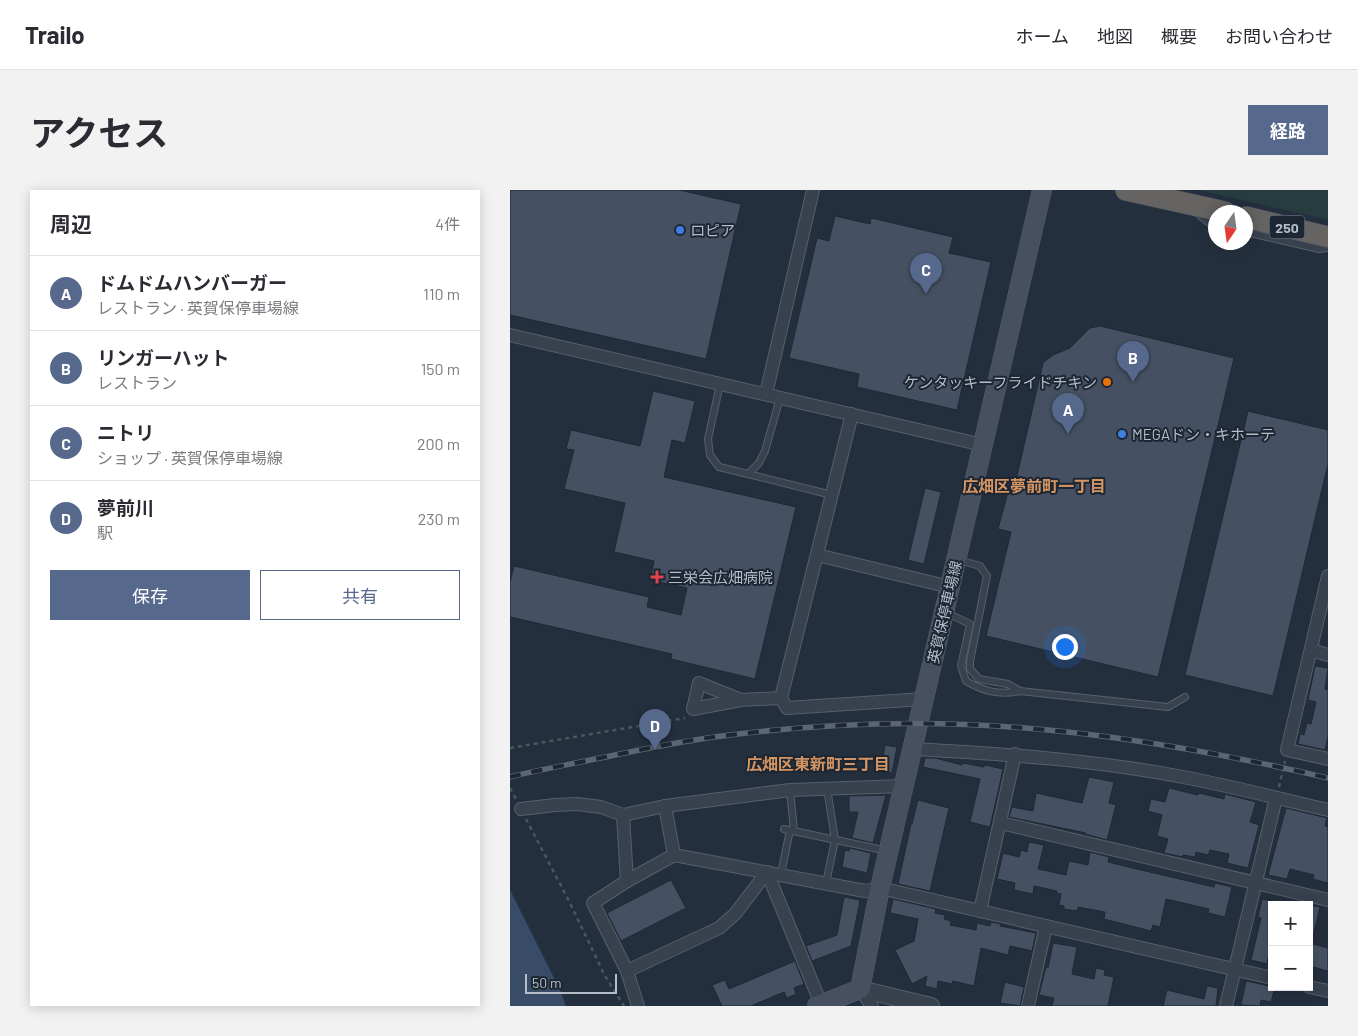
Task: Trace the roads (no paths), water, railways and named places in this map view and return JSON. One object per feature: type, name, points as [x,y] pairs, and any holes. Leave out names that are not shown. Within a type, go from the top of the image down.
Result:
[{"type":"highway","points":[[1126,190],[1208,208]]},
{"type":"highway","name":"250","points":[[1253,220],[1328,237]]},
{"type":"main road","name":"英賀保停車場線","points":[[860,990],[880,888],[1042,190]]},
{"type":"main road","points":[[819,1005],[860,990]]},
{"type":"street","points":[[766,394],[813,190]]},
{"type":"street","points":[[510,335],[983,445]]},
{"type":"street","points":[[852,414],[780,698],[787,708],[924,700]]},
{"type":"street","points":[[817,555],[950,587]]},
{"type":"street","points":[[1328,576],[1287,750],[1328,759]]},
{"type":"street","points":[[1311,650],[1328,655]]},
{"type":"street","points":[[741,700],[699,683],[693,709],[741,700],[780,698]]},
{"type":"street","points":[[913,749],[1015,754],[1101,764],[1188,778],[1328,810]]},
{"type":"street","points":[[980,911],[1015,754]]},
{"type":"street","points":[[521,809],[577,804],[600,807],[623,815],[665,806],[790,790],[904,786]]},
{"type":"street","points":[[1226,1006],[1276,798]]},
{"type":"street","points":[[665,806],[674,855]]},
{"type":"street","points":[[623,815],[627,881]]},
{"type":"street","points":[[1001,823],[1328,900]]},
{"type":"street","points":[[638,1006],[626,971],[593,903],[627,881],[674,855],[865,891],[880,888],[1268,977]]},
{"type":"street","points":[[626,971],[719,928],[735,914],[767,872]]},
{"type":"street","points":[[767,872],[819,1005]]},
{"type":"street","points":[[1028,1006],[1046,926]]},
{"type":"street","points":[[1313,988],[1328,991]]},
{"type":"street","points":[[860,990],[872,1006]]},
{"type":"street","points":[[860,990],[932,1006]]},
{"type":"lane","points":[[1185,203],[1208,222]]},
{"type":"lane","points":[[1253,234],[1319,250],[1328,248]]},
{"type":"lane","points":[[720,384],[708,439],[710,454],[718,467],[832,495]]},
{"type":"lane","points":[[748,474],[759,463],[765,451],[780,398]]},
{"type":"lane","points":[[956,559],[980,566],[987,576],[970,669],[979,679],[1008,684],[1020,691]]},
{"type":"lane","points":[[944,612],[970,624],[961,666],[966,681],[977,688],[1004,694],[1020,691],[1168,707],[1185,697]]},
{"type":"lane","points":[[826,883],[835,840],[827,788]]},
{"type":"lane","points":[[781,874],[790,830],[790,790]]},
{"type":"lane","points":[[790,830],[889,852]]},
{"type":"water","points":[[510,890],[560,990],[566,1006],[510,1006]]},
{"type":"railway","points":[[510,777],[679,742],[713,737],[840,725],[951,724],[1025,728],[1140,741],[1216,754],[1328,778]]},
{"type":"place","name":"ロピア","points":[[680,230]]},
{"type":"place","name":"ニトリ","points":[[926,294]]},
{"type":"place","name":"ケンタッキーフライドチキン","points":[[1107,382]]},
{"type":"place","name":"リンガーハット","points":[[1133,382]]},
{"type":"place","name":"ドムドムハンバーガー","points":[[1068,434]]},
{"type":"place","name":"MEGAドン・キホーテ","points":[[1122,434]]},
{"type":"place","name":"三栄会広畑病院","points":[[657,577]]},
{"type":"place","name":"夢前川","points":[[655,750]]},
{"type":"district","name":"広畑区夢前町一丁目","points":[[1034,485]]},
{"type":"district","name":"広畑区東新町三丁目","points":[[818,763]]}]
